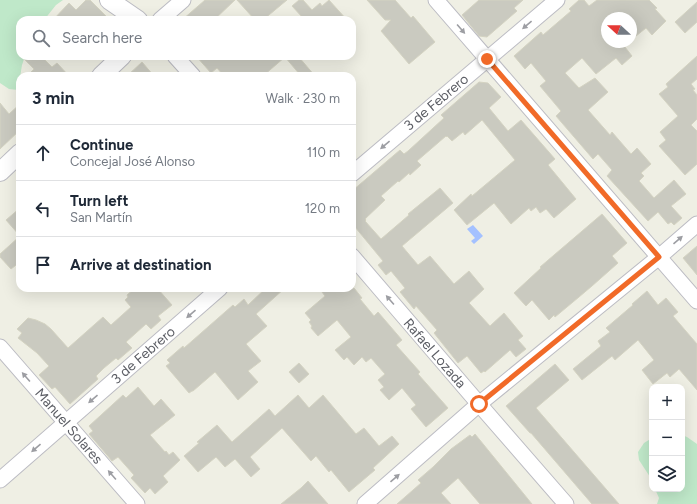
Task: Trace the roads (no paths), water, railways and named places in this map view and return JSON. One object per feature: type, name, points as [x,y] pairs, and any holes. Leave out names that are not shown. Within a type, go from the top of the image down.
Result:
[{"type":"street","points":[[109,0],[132,16]]},
{"type":"street","points":[[165,16],[183,0]]},
{"type":"street","points":[[436,0],[697,301]]},
{"type":"street","name":"3 de Febrero","points":[[356,171],[557,0]]},
{"type":"street","points":[[105,72],[118,60]]},
{"type":"street","points":[[179,60],[189,72]]},
{"type":"street","points":[[0,172],[16,157]]},
{"type":"street","points":[[365,504],[479,404],[659,257],[697,224]]},
{"type":"street","name":"Rafael Lozada","points":[[356,261],[566,504]]},
{"type":"street","name":"3 de Febrero","points":[[0,480],[215,292]]},
{"type":"street","name":"Manuel Solares","points":[[0,348],[138,504]]},
{"type":"water","points":[[473,225],[483,236],[474,244],[471,241],[475,238],[467,229]]}]
